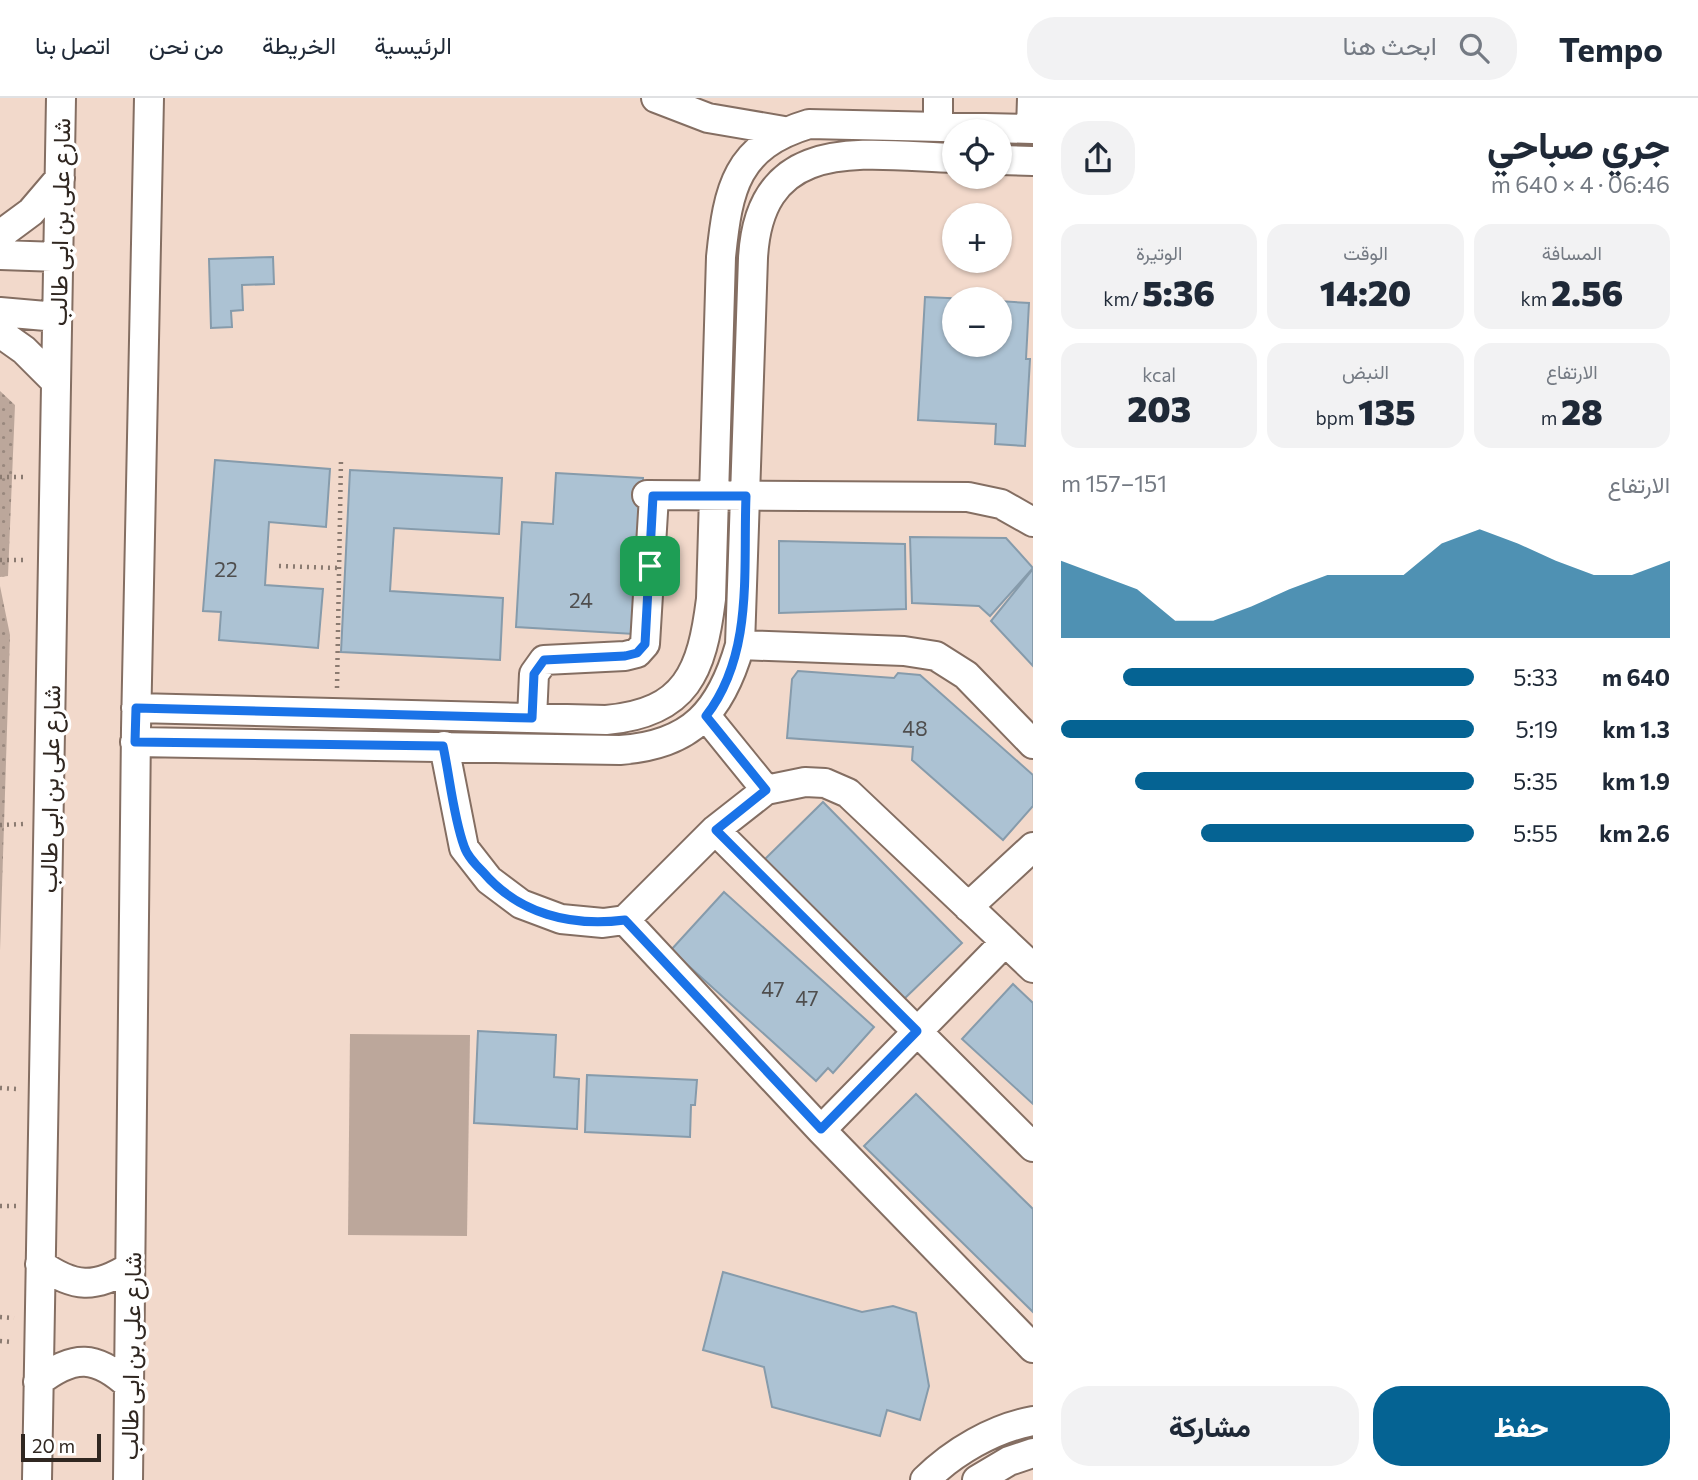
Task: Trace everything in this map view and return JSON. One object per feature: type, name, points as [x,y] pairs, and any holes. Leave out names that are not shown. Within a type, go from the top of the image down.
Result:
[{"type":"street","name":"شارع على بن ابى طالب","points":[[37,1480],[61,98]]},
{"type":"street","name":"شارع على بن ابى طالب","points":[[128,1480],[135,742],[149,98]]},
{"type":"street","points":[[656,98],[708,118],[784,131]]},
{"type":"street","points":[[938,98],[938,126]]},
{"type":"street","points":[[136,708],[532,718],[633,718],[658,708],[680,691],[696,670],[705,645],[715,496],[720,257],[726,208],[733,184],[745,162],[763,144],[784,131],[808,124],[834,122],[1032,129],[1032,98]]},
{"type":"street","points":[[135,742],[644,748],[688,731],[706,716],[722,695],[740,645],[755,233],[762,209],[775,188],[794,172],[816,160],[840,155],[942,158]]},
{"type":"street","points":[[1012,160],[1033,161]]},
{"type":"street","points":[[0,235],[31,212],[60,178]]},
{"type":"street","points":[[0,256],[58,257]]},
{"type":"street","points":[[0,312],[57,317]]},
{"type":"street","points":[[0,333],[24,350],[56,382]]},
{"type":"street","points":[[532,718],[534,674],[544,660],[625,656],[637,653],[645,644],[650,495],[968,497],[1001,504],[1033,522]]},
{"type":"street","points":[[740,645],[904,651],[936,656],[966,675],[1033,744]]},
{"type":"street","points":[[706,716],[766,790]]},
{"type":"street","points":[[443,746],[464,848],[489,880],[521,904],[561,919],[603,923],[625,920],[716,830],[766,790],[806,782],[825,783],[848,793],[1033,968]]},
{"type":"street","points":[[716,830],[1033,1147]]},
{"type":"street","points":[[968,907],[1033,847]]},
{"type":"street","points":[[625,920],[821,1129],[1033,1348]]},
{"type":"street","points":[[821,1129],[1006,942]]},
{"type":"street","points":[[40,1264],[61,1278],[85,1284],[109,1280],[130,1267]]},
{"type":"street","points":[[38,1382],[59,1366],[84,1361],[110,1367],[130,1385]]},
{"type":"street","points":[[925,1480],[937,1468],[978,1441],[1033,1421]]},
{"type":"street","points":[[977,1480],[1009,1461],[1033,1453]]},
{"type":"path","points":[[336,714],[341,459]]},
{"type":"path","points":[[279,565],[339,568]]},
{"type":"shaded area","points":[[0,391],[15,405],[8,576],[0,577]]},
{"type":"shaded area","points":[[0,586],[10,635],[0,951]]},
{"type":"shaded area","points":[[350,1034],[470,1035],[467,1236],[348,1235]]},
{"type":"building","points":[[273,257],[274,284],[242,285],[243,310],[231,311],[232,327],[211,328],[209,259]]},
{"type":"building","points":[[925,297],[942,298],[942,357],[1012,357],[1012,302],[1029,303],[1026,359],[1030,359],[1025,446],[995,444],[996,424],[918,420]]},
{"type":"building","points":[[215,460],[330,469],[326,527],[269,522],[265,585],[323,589],[318,648],[219,640],[221,612],[203,611]]},
{"type":"building","points":[[350,470],[502,478],[499,534],[394,528],[390,591],[503,598],[500,660],[341,652]]},
{"type":"building","points":[[556,473],[643,478],[634,634],[516,627],[522,522],[553,524]]},
{"type":"building","points":[[910,537],[1006,538],[1033,568],[990,616],[979,606],[912,603]]},
{"type":"building","points":[[779,541],[905,544],[906,609],[779,613]]},
{"type":"building","points":[[1033,569],[1033,666],[991,621]]},
{"type":"building","points":[[798,671],[894,678],[898,673],[920,675],[1033,775],[1033,806],[1003,840],[912,760],[913,747],[787,738],[792,679]]},
{"type":"building","points":[[823,802],[962,943],[903,1000],[765,859]]},
{"type":"building","points":[[724,892],[874,1027],[833,1073],[828,1068],[816,1081],[671,950]]},
{"type":"building","points":[[1013,984],[1033,1003],[1033,1104],[962,1039]]},
{"type":"building","points":[[478,1031],[556,1035],[554,1077],[579,1079],[577,1129],[474,1123]]},
{"type":"building","points":[[587,1075],[697,1080],[695,1105],[691,1105],[690,1137],[585,1132]]},
{"type":"building","points":[[916,1094],[1033,1209],[1033,1312],[864,1146]]},
{"type":"building","points":[[723,1272],[862,1312],[893,1306],[916,1313],[929,1386],[920,1420],[887,1410],[880,1436],[772,1407],[764,1367],[703,1350]]},
{"type":"route","points":[[653,496],[746,496],[740,645],[722,695],[706,716],[766,790],[716,830],[917,1031],[821,1129],[625,920],[582,922],[540,913],[504,893],[489,880],[464,848],[443,746],[135,742],[136,708],[532,718],[534,674],[544,660],[549,657],[625,656],[642,649],[647,636],[650,566],[653,496]]}]
